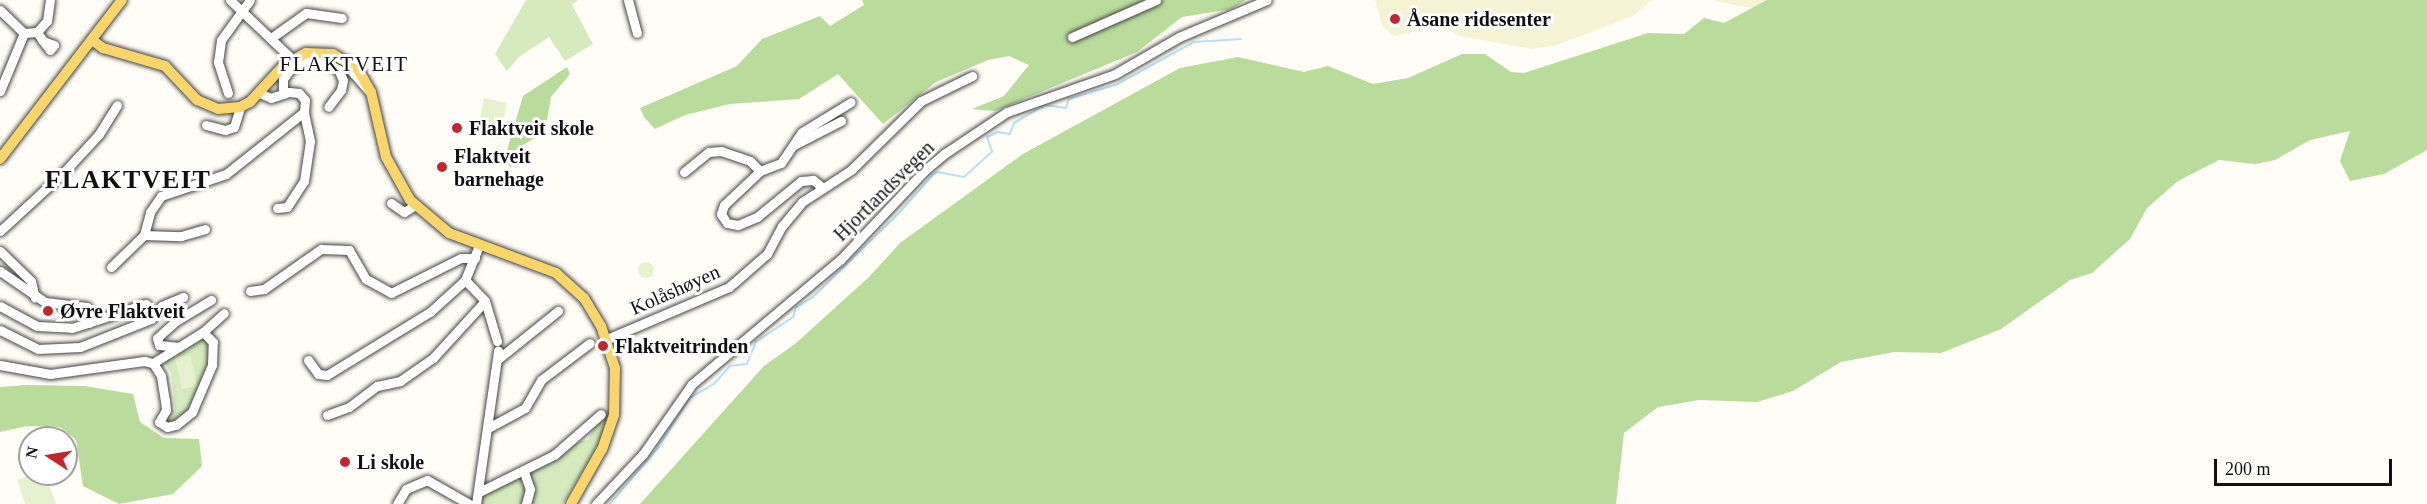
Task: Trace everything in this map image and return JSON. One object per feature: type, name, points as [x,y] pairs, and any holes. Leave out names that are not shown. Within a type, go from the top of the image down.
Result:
[{"type":"main road","points":[[0,159],[122,0]]},
{"type":"main road","points":[[92,40],[103,48],[165,66],[206,106],[240,107],[260,93],[292,59],[322,52],[350,62],[371,92],[386,157],[416,205],[449,233],[556,273],[588,303],[607,339],[615,368],[614,415],[603,449],[571,504]]},
{"type":"street","points":[[0,10],[24,33],[37,32],[47,21],[50,0]]},
{"type":"street","points":[[230,0],[292,59]]},
{"type":"street","points":[[628,0],[637,33]]},
{"type":"street","points":[[1072,37],[1156,0]]},
{"type":"street","name":"Hjortlandsvegen","points":[[597,504],[643,454],[692,384],[840,260],[924,170],[944,154],[1007,112],[1115,74],[1179,37],[1267,0]]},
{"type":"street","points":[[228,93],[218,62],[221,40],[250,1]]},
{"type":"street","points":[[250,1],[254,23]]},
{"type":"street","points":[[271,38],[306,13],[342,18]]},
{"type":"street","points":[[37,32],[43,41]]},
{"type":"street","points":[[0,91],[24,33]]},
{"type":"street","points":[[283,94],[283,79],[291,68],[304,62],[324,62],[338,69],[343,80],[340,90],[328,107]]},
{"type":"street","name":"Kolåshøyen","points":[[607,339],[729,287],[767,254],[791,213],[851,170],[921,101],[972,76]]},
{"type":"street","points":[[260,93],[271,98],[294,92],[303,97],[310,141],[304,181],[287,207],[277,208]]},
{"type":"street","points":[[823,188],[813,180],[801,181],[757,217],[738,225],[727,223],[721,214],[723,205],[760,171],[781,163],[812,125],[851,102]]},
{"type":"street","points":[[0,231],[65,171],[99,134],[117,105]]},
{"type":"street","points":[[206,125],[225,130],[234,127],[240,107]]},
{"type":"street","points":[[147,205],[157,194],[161,196],[226,174],[304,112]]},
{"type":"street","points":[[794,145],[841,121]]},
{"type":"street","points":[[684,172],[709,152],[722,151],[750,161],[760,171]]},
{"type":"street","points":[[111,267],[144,235],[150,212],[161,196]]},
{"type":"street","points":[[391,203],[404,212],[416,205]]},
{"type":"street","points":[[144,235],[181,236],[205,229]]},
{"type":"street","points":[[308,360],[318,374],[333,372],[430,312],[465,280],[479,246]]},
{"type":"street","points":[[250,291],[264,290],[321,249],[349,250],[366,279],[387,292],[461,258],[475,258]]},
{"type":"street","points":[[0,251],[31,281],[36,298]]},
{"type":"street","points":[[0,272],[36,298],[61,306],[87,307],[89,323]]},
{"type":"street","points":[[465,280],[485,301],[496,341]]},
{"type":"street","points":[[0,330],[38,349],[80,347],[151,319],[162,306],[183,297]]},
{"type":"street","points":[[179,346],[159,345],[157,338],[176,321],[211,300]]},
{"type":"street","points":[[327,415],[348,407],[377,386],[400,381],[433,358],[485,301]]},
{"type":"street","points":[[0,306],[37,326],[72,328],[146,304]]},
{"type":"street","points":[[476,504],[498,355],[558,311]]},
{"type":"street","points":[[0,365],[50,374],[144,361],[153,363],[203,332],[224,313]]},
{"type":"street","points":[[153,363],[161,376],[165,400],[166,410],[160,416],[159,422],[163,426],[184,421],[202,394],[214,351],[213,342],[203,332]]},
{"type":"street","points":[[488,428],[525,408],[541,380],[590,344]]},
{"type":"street","points":[[479,492],[524,472],[565,448],[601,414]]},
{"type":"street","points":[[524,472],[530,489],[526,504]]},
{"type":"street","points":[[398,504],[405,489],[427,480],[469,504]]},
{"type":"shaded area","points":[[1375,0],[1652,0],[1633,16],[1557,45],[1531,49],[1461,36],[1440,26],[1394,36],[1382,26]]},
{"type":"shaded area","points":[[1712,0],[1803,0],[1750,8]]},
{"type":"green space","points":[[526,0],[578,0],[572,5],[593,44],[565,61],[549,37],[519,57],[507,71],[495,54]]},
{"type":"green space","points":[[862,0],[1246,0],[1231,9],[1182,17],[1137,52],[995,111],[972,109],[1004,96],[1029,65],[1009,56],[988,60],[936,82],[883,124],[838,74],[799,99],[730,104],[685,115],[655,129],[644,117],[640,108],[737,66],[762,39],[820,16],[830,26],[864,5]]},
{"type":"green space","points":[[1767,0],[2427,0],[2427,150],[2384,174],[2350,181],[2340,161],[2350,131],[2310,140],[2275,160],[2256,164],[2219,160],[2178,181],[2147,208],[2130,239],[2092,273],[2070,280],[2001,329],[1941,353],[1894,352],[1841,362],[1793,391],[1757,402],[1699,400],[1658,407],[1624,433],[1616,504],[640,504],[764,366],[795,344],[869,277],[900,243],[1023,154],[1180,68],[1238,57],[1304,72],[1328,66],[1373,84],[1408,78],[1462,54],[1485,54],[1511,72],[1524,73],[1648,33],[1684,34],[1704,18],[1724,23]]},
{"type":"green space","points":[[567,67],[570,74],[551,97],[545,132],[523,145],[524,163],[510,167],[505,157],[523,96]]},
{"type":"green space","points":[[484,98],[507,103],[500,139],[477,135]]},
{"type":"green space","points":[[643,262],[649,262],[654,270],[652,276],[643,278],[638,273],[638,267]]},
{"type":"green space","points":[[203,337],[211,343],[208,368],[191,410],[170,424],[164,420],[166,415],[175,409],[171,373],[163,361],[178,356],[177,351]]},
{"type":"green space","points":[[190,355],[197,386],[182,389],[175,358]]},
{"type":"green space","points":[[84,386],[133,394],[140,422],[164,438],[199,439],[202,466],[173,494],[119,504],[83,486],[78,453],[78,426],[18,426],[18,428],[0,432],[0,387]]},
{"type":"green space","points":[[600,416],[609,416],[600,441],[563,504],[528,504],[529,474],[578,442],[588,440]]},
{"type":"green space","points":[[520,477],[526,482],[524,504],[480,504],[482,496]]},
{"type":"green space","points":[[19,486],[49,486],[56,504],[25,504]]},
{"type":"waterway","points":[[610,504],[657,449],[690,398],[714,384],[730,366],[747,364],[756,342],[793,317],[796,308],[813,297],[901,211],[933,175],[938,172],[964,177],[992,152],[987,137],[998,132],[1010,134],[1014,123],[1045,105],[1066,108],[1069,99],[1118,84],[1194,42],[1241,39]]},
{"type":"place","name":"Åsane ridesenter","points":[[1395,19]]},
{"type":"place","name":"Flaktveit skole","points":[[457,128]]},
{"type":"place","name":"Flaktveit barnehage","points":[[442,167]]},
{"type":"place","name":"Øvre Flaktveit","points":[[48,311]]},
{"type":"place","name":"Flaktveitrinden","points":[[603,346]]},
{"type":"place","name":"Li skole","points":[[345,462]]},
{"type":"district","name":"FLAKTVEIT","points":[[344,64]]},
{"type":"district","name":"FLAKTVEIT","points":[[128,180]]}]
